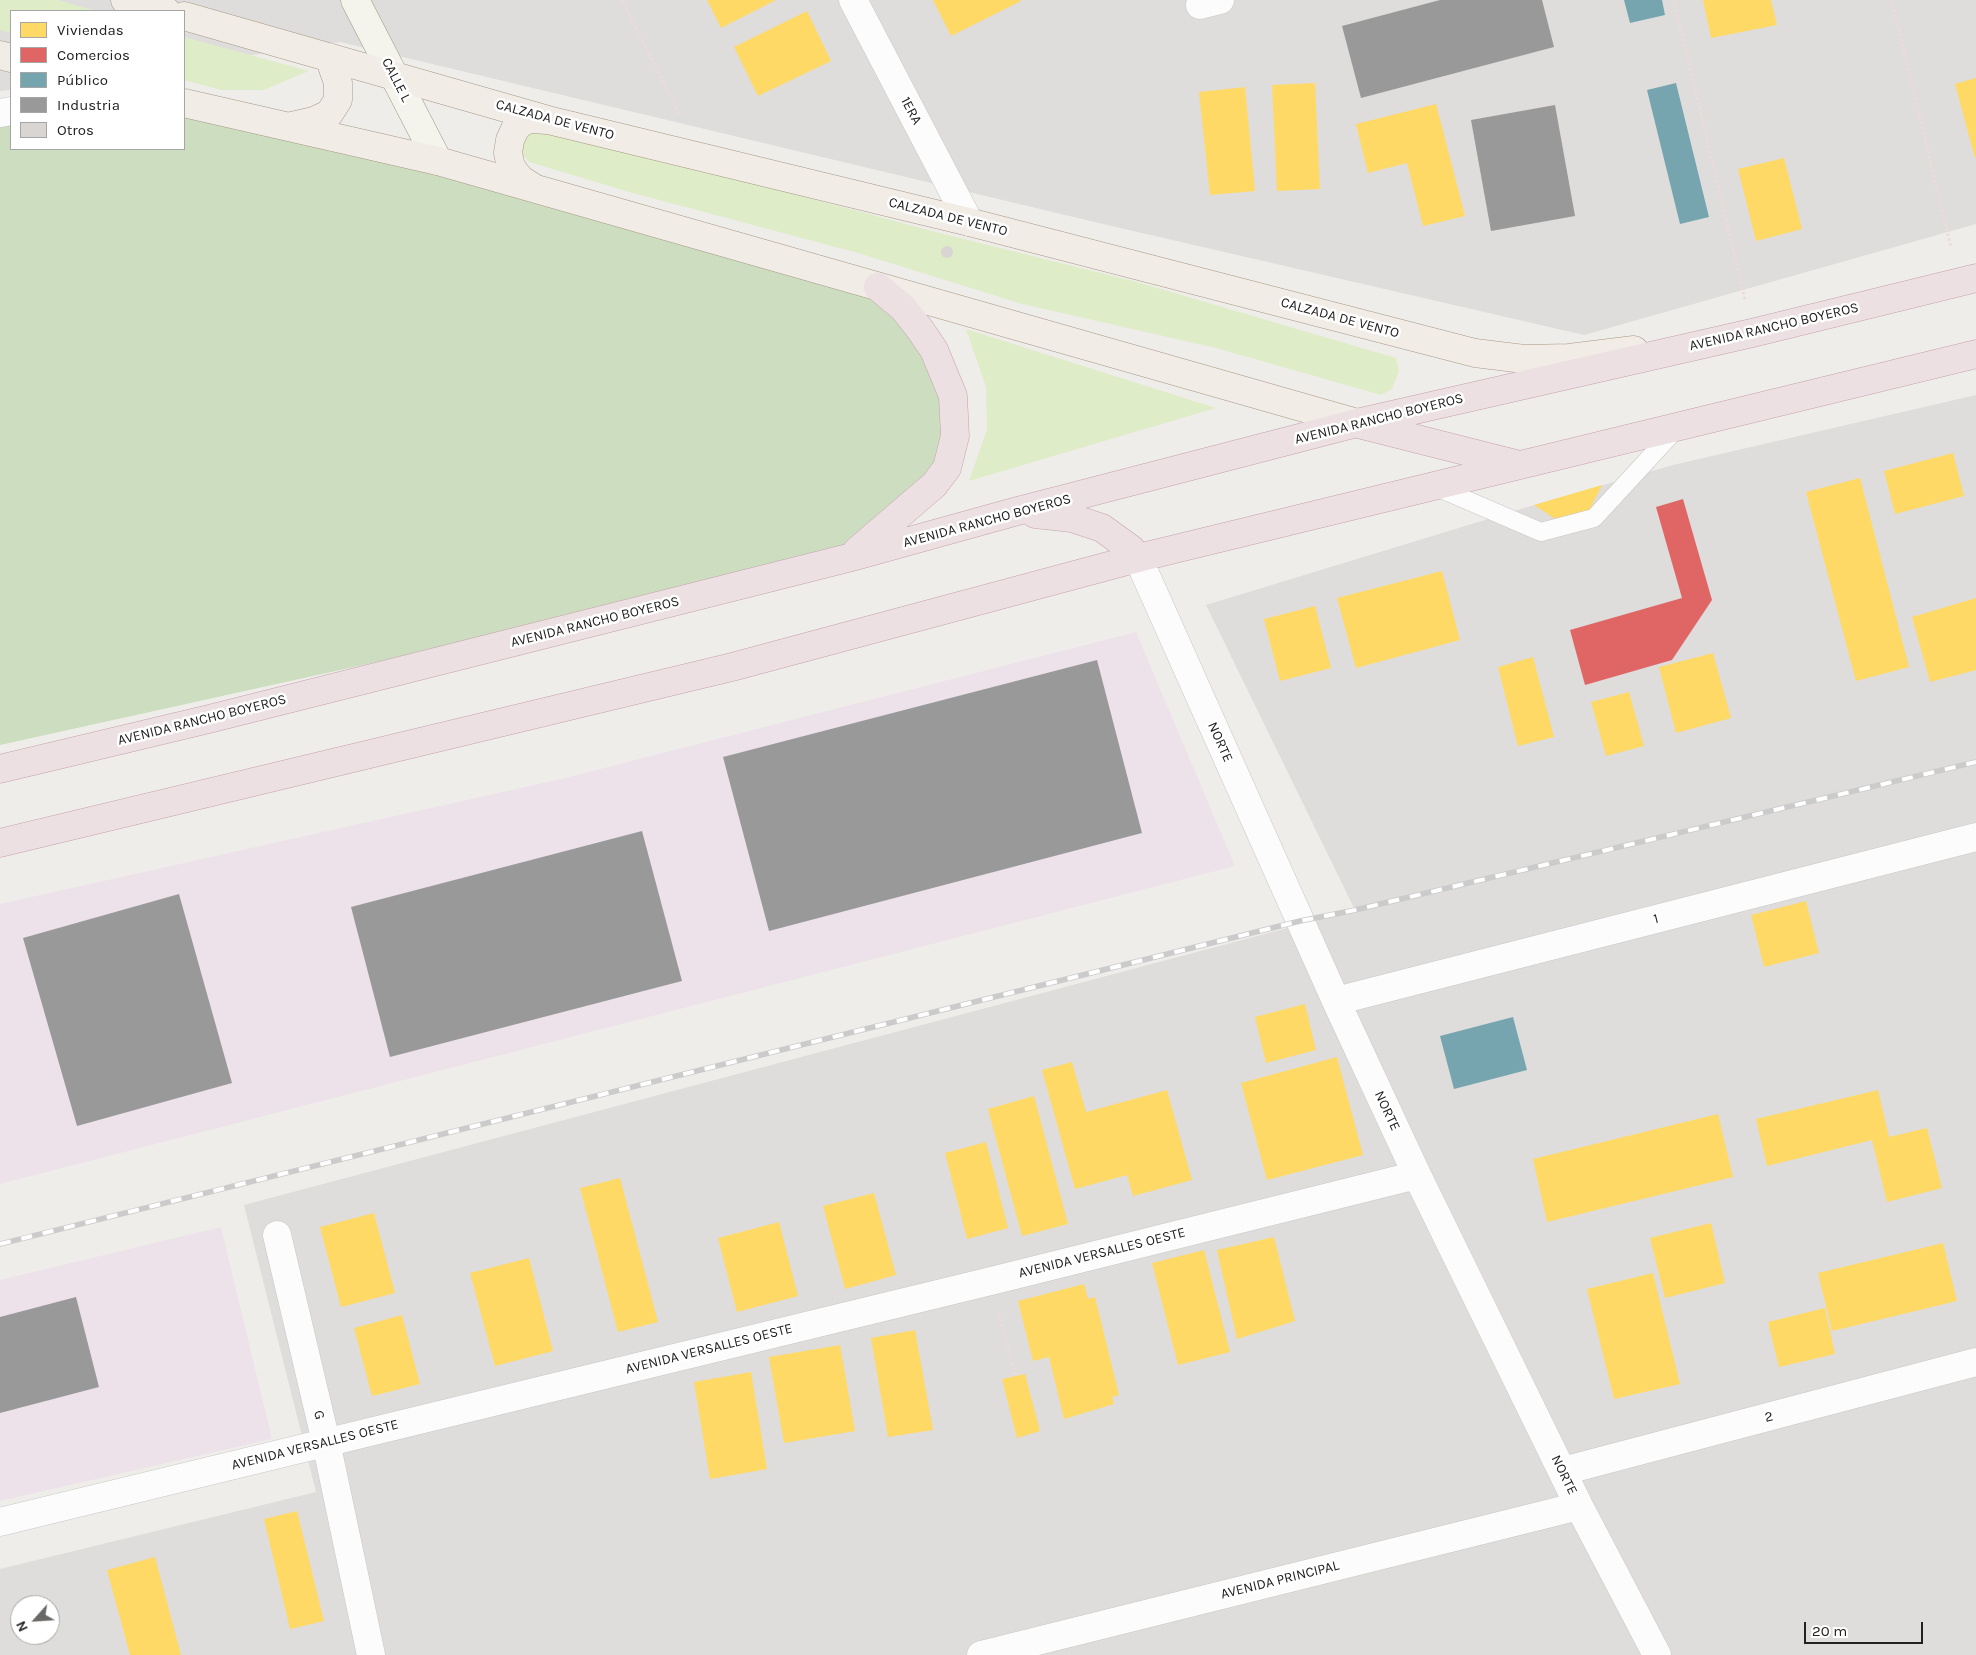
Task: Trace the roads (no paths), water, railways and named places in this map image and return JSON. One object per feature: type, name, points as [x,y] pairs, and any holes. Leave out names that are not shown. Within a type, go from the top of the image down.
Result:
[{"type":"highway","name":"AVENIDA RANCHO BOYEROS","points":[[0,769],[209,719],[848,558],[1014,512],[1357,423],[1752,333],[1967,280]]},
{"type":"highway","points":[[848,558],[884,530],[934,485],[947,468],[955,436],[954,396],[934,350],[903,308],[878,286]]},
{"type":"highway","points":[[0,842],[732,667],[1138,558],[1976,354]]},
{"type":"highway","points":[[1357,423],[1520,465]]},
{"type":"highway","points":[[1014,512],[1054,514],[1087,522],[1102,528],[1117,538],[1131,548],[1138,558]]},
{"type":"main road","points":[[125,0],[162,10]]},
{"type":"main road","name":"CALZADA DE VENTO","points":[[185,16],[548,120],[968,222],[1475,354],[1524,359],[1569,358],[1720,340]]},
{"type":"main road","points":[[292,126],[314,121],[329,114],[338,100],[338,83],[329,57]]},
{"type":"main road","points":[[185,103],[292,126],[438,161],[1357,423]]},
{"type":"main road","points":[[534,188],[520,179],[511,167],[508,154],[510,140],[515,129],[523,121],[532,119],[548,120]]},
{"type":"street","name":"CALLE L","points":[[355,0],[438,161]]},
{"type":"street","name":"1ERA","points":[[853,0],[968,222]]},
{"type":"street","name":"NORTE","points":[[1138,558],[1336,1002],[1417,1175],[1579,1506],[1657,1655]]},
{"type":"street","name":"1","points":[[1336,1002],[1976,837]]},
{"type":"street","name":"AVENIDA VERSALLES OESTE","points":[[0,1522],[991,1281],[1417,1175]]},
{"type":"street","name":"G","points":[[277,1235],[326,1442],[371,1655]]},
{"type":"street","name":"2","points":[[1562,1471],[1976,1362]]},
{"type":"street","name":"AVENIDA PRINCIPAL","points":[[982,1655],[1579,1506]]},
{"type":"lane","points":[[1434,486],[1541,532],[1594,518],[1678,427]]},
{"type":"railway","points":[[0,1244],[1300,921],[1355,910],[1976,762]]}]
